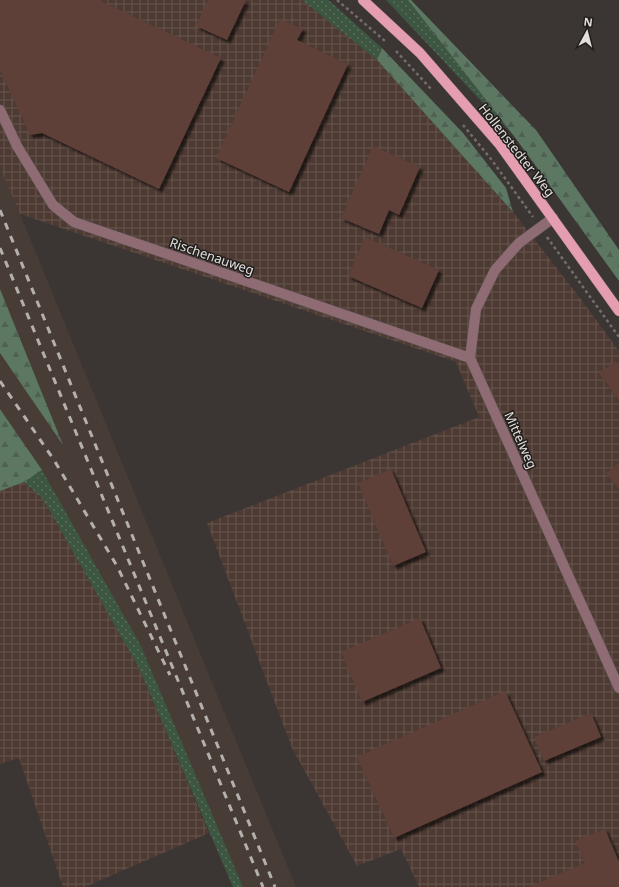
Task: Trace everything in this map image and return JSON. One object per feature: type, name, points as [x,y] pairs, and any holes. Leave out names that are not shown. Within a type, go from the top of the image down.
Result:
[{"type":"main road","name":"Hollenstedter Weg","points":[[363,0],[420,53],[500,145],[619,311]]},
{"type":"street","name":"Rischenauweg","points":[[0,110],[17,146],[53,205],[74,222],[470,358]]},
{"type":"street","points":[[470,358],[476,309],[495,270],[519,243],[553,218]]},
{"type":"street","name":"Mittelweg","points":[[470,358],[619,688]]},
{"type":"path","points":[[337,0],[387,42]]},
{"type":"path","points":[[392,47],[434,92]]},
{"type":"path","points":[[459,120],[491,159],[619,337]]},
{"type":"shaded area","points":[[0,0],[302,0],[377,60],[513,212],[619,351],[619,887],[419,887],[401,849],[357,866],[292,748],[207,523],[479,417],[456,362],[20,214],[0,168]]},
{"type":"shaded area","points":[[0,168],[296,887],[243,887],[141,646],[42,470],[0,409],[0,353],[62,442],[0,289]]},
{"type":"shaded area","points":[[24,482],[43,499],[139,668],[209,833],[85,887],[63,887],[19,758],[0,764],[0,491]]},
{"type":"green space","points":[[302,0],[328,0],[332,3],[382,48],[377,60]]},
{"type":"green space","points":[[386,0],[408,0],[514,136]]},
{"type":"green space","points":[[408,0],[411,0],[536,130],[619,250],[619,281],[514,136]]},
{"type":"green space","points":[[382,48],[463,133],[506,188],[513,212],[377,60]]},
{"type":"green space","points":[[0,289],[63,445],[0,353]]},
{"type":"green space","points":[[0,409],[42,470],[24,482],[0,491]]},
{"type":"green space","points":[[42,470],[141,646],[243,887],[233,887],[139,668],[43,499],[24,482]]},
{"type":"building","points":[[0,0],[99,0],[221,58],[159,189],[42,133],[30,135],[0,70]]},
{"type":"building","points":[[208,0],[246,0],[227,40],[196,26]]},
{"type":"building","points":[[280,19],[303,29],[297,40],[348,64],[289,192],[216,158]]},
{"type":"building","points":[[373,146],[420,167],[399,215],[389,210],[379,234],[341,218]]},
{"type":"building","points":[[365,237],[439,270],[422,308],[348,276]]},
{"type":"building","points":[[616,361],[619,365],[619,401],[599,373]]},
{"type":"building","points":[[619,463],[619,490],[606,473]]},
{"type":"building","points":[[391,469],[426,552],[393,566],[358,483]]},
{"type":"building","points":[[420,618],[441,668],[362,702],[341,652]]},
{"type":"building","points":[[505,691],[542,772],[394,838],[357,757]]},
{"type":"building","points":[[591,713],[601,737],[544,761],[534,737]]},
{"type":"building","points":[[605,829],[619,862],[619,887],[528,887],[585,863],[575,841]]},
{"type":"railway","points":[[0,210],[275,887]]},
{"type":"railway","points":[[0,248],[263,887]]},
{"type":"railway","points":[[0,381],[54,460],[117,566],[170,675]]}]
